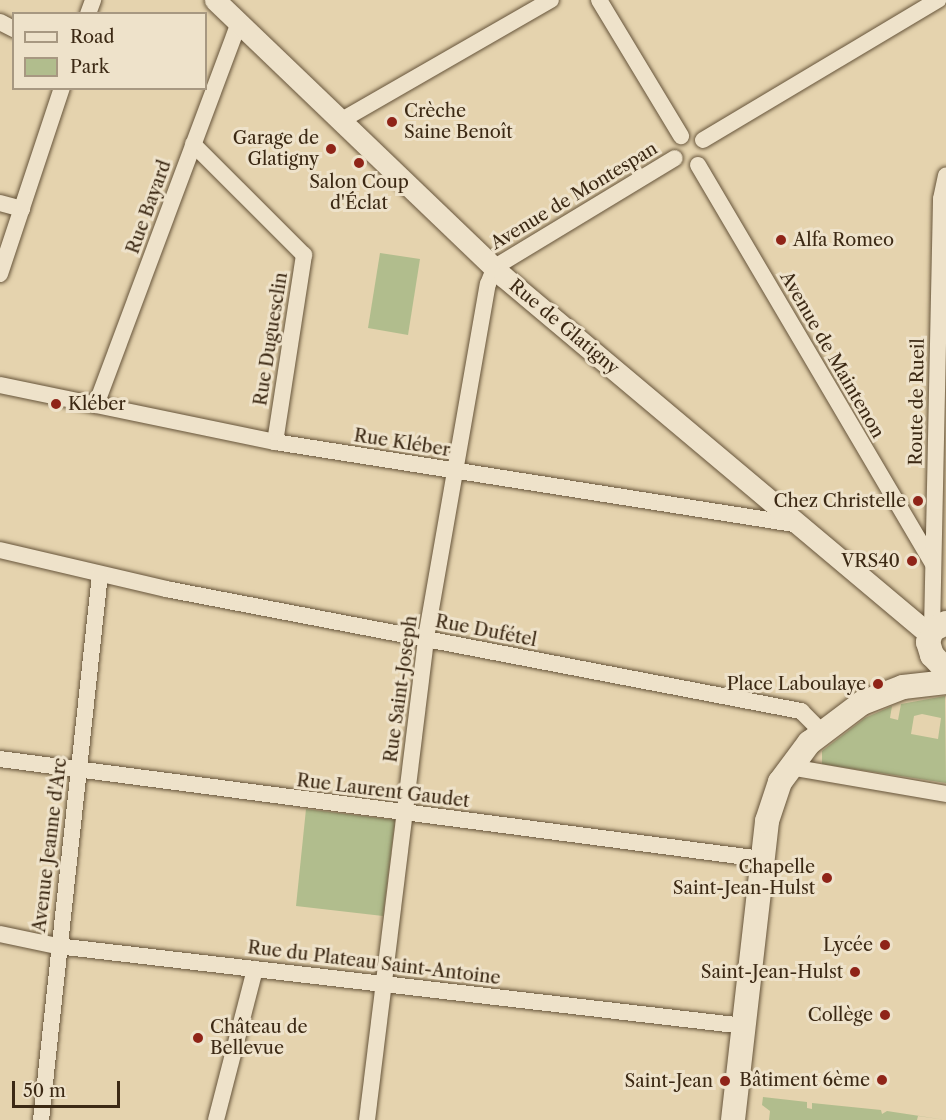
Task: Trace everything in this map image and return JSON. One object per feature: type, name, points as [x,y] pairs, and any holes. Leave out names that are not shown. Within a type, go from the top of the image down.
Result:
[{"type":"main road","points":[[903,687],[937,642]]},
{"type":"main road","points":[[732,1120],[762,859],[772,802],[790,767],[821,731],[861,703],[903,687],[946,682]]},
{"type":"street","name":"Rue de Glatigny","points":[[215,0],[495,267],[937,642]]},
{"type":"street","points":[[342,120],[551,0]]},
{"type":"street","points":[[599,0],[681,136]]},
{"type":"street","points":[[703,140],[938,0]]},
{"type":"street","name":"Rue Bayard","points":[[96,405],[239,23]]},
{"type":"street","points":[[0,274],[61,90]]},
{"type":"street","points":[[690,134],[703,140],[706,151],[698,165],[682,165],[675,158],[673,148],[681,136],[690,134]]},
{"type":"street","name":"Rue Duguesclin","points":[[193,144],[304,255],[275,442]]},
{"type":"street","name":"Avenue de Montespan","points":[[495,267],[675,158]]},
{"type":"street","name":"Avenue de Maintenon","points":[[698,165],[933,564]]},
{"type":"street","name":"Route de Rueil","points":[[937,642],[940,587],[933,564],[941,189],[946,176]]},
{"type":"street","points":[[0,203],[22,209]]},
{"type":"street","name":"Rue Saint-Joseph","points":[[367,1120],[426,639],[488,285],[495,267]]},
{"type":"street","name":"Rue Kléber","points":[[0,384],[275,442],[801,525]]},
{"type":"street","name":"Rue Dufétel","points":[[0,550],[100,574],[801,711],[821,731]]},
{"type":"street","name":"Avenue Jeanne d'Arc","points":[[41,1120],[57,946],[100,574]]},
{"type":"street","name":"Rue Laurent Gaudet","points":[[0,759],[78,772],[762,859]]},
{"type":"street","points":[[790,767],[946,794]]},
{"type":"street","name":"Rue du Plateau Saint-Antoine","points":[[0,934],[57,946],[744,1026]]},
{"type":"street","points":[[216,1120],[255,969]]},
{"type":"green space","points":[[380,253],[420,259],[408,335],[368,328]]},
{"type":"green space","points":[[945,696],[946,783],[822,764],[822,751],[865,718],[892,706],[890,718],[898,720],[901,704]],"holes":[[[922,714],[941,718],[938,739],[911,734],[914,716]]]},
{"type":"green space","points":[[306,809],[395,820],[383,916],[296,906]]},
{"type":"green space","points":[[763,1097],[807,1102],[807,1108],[812,1109],[812,1103],[881,1110],[882,1114],[887,1111],[946,1120],[918,1116],[917,1120],[769,1120],[770,1111],[762,1105]]},
{"type":"place","name":"Crèche Saine Benoît","points":[[392,122]]},
{"type":"place","name":"Garage de Glatigny","points":[[331,149]]},
{"type":"place","name":"Salon Coup d'Éclat","points":[[359,163]]},
{"type":"place","name":"Alfa Romeo","points":[[781,240]]},
{"type":"place","name":"Kléber","points":[[56,404]]},
{"type":"place","name":"Chez Christelle","points":[[918,501]]},
{"type":"place","name":"VRS40","points":[[912,561]]},
{"type":"place","name":"Place Laboulaye","points":[[878,684]]},
{"type":"place","name":"Chapelle Saint-Jean-Hulst","points":[[827,878]]},
{"type":"place","name":"Lycée","points":[[885,945]]},
{"type":"place","name":"Saint-Jean-Hulst","points":[[855,972]]},
{"type":"place","name":"Collège","points":[[885,1015]]},
{"type":"place","name":"Château de Bellevue","points":[[198,1038]]},
{"type":"place","name":"Bâtiment 6ème","points":[[882,1080]]},
{"type":"place","name":"Saint-Jean","points":[[725,1081]]}]
